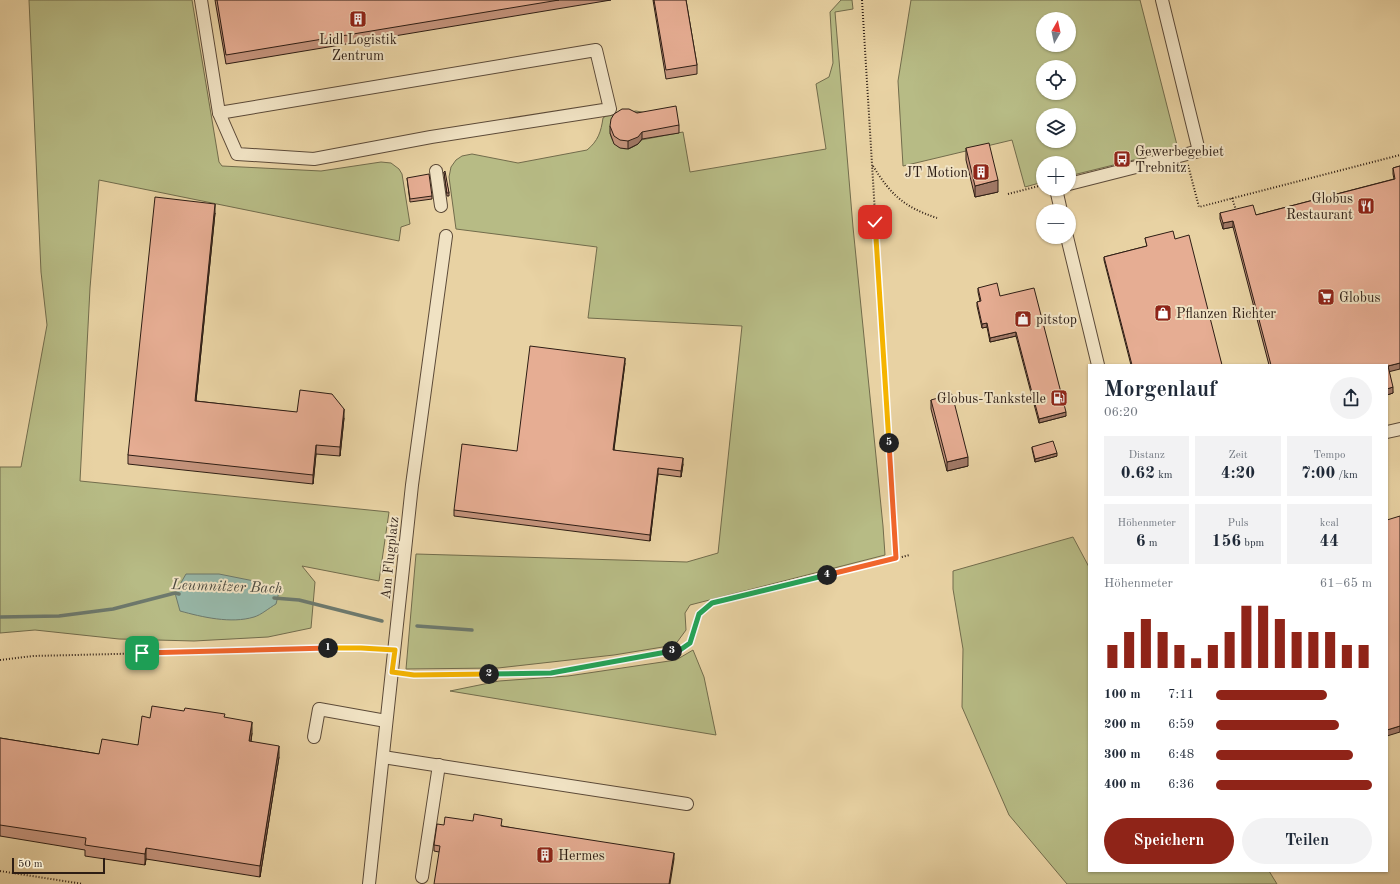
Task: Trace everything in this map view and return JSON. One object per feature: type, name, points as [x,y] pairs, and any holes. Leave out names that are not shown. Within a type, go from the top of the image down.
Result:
[{"type":"street","points":[[200,0],[219,113],[238,154],[314,159],[432,137],[610,109],[596,50],[219,113]]},
{"type":"street","points":[[1076,182],[1199,151],[1162,0]]},
{"type":"street","points":[[436,171],[442,206]]},
{"type":"street","name":"Am Flugplatz","points":[[369,884],[415,462],[446,236]]},
{"type":"street","points":[[1069,244],[1098,364]]},
{"type":"street","points":[[1388,432],[1400,429]]},
{"type":"street","points":[[314,737],[319,709],[386,721]]},
{"type":"street","points":[[383,757],[687,804]]},
{"type":"street","points":[[422,877],[439,765]]},
{"type":"path","points":[[862,0],[896,558]]},
{"type":"path","points":[[1185,155],[1199,207],[1400,155]]},
{"type":"path","points":[[872,166],[884,184],[895,196],[908,206],[937,218]]},
{"type":"path","points":[[1008,194],[1036,187]]},
{"type":"path","points":[[1232,198],[1237,214]]},
{"type":"path","points":[[392,672],[414,675],[551,673],[680,650],[690,643],[699,614],[712,603],[910,555]]},
{"type":"path","points":[[0,660],[33,656],[361,648],[395,650]]},
{"type":"path","points":[[0,871],[83,884]]},
{"type":"green space","points":[[29,0],[192,0],[219,162],[222,166],[321,171],[381,162],[391,163],[399,169],[402,174],[410,224],[401,227],[399,241],[99,180],[90,288],[80,481],[389,512],[379,581],[302,566],[315,582],[311,628],[268,637],[194,641],[119,639],[35,630],[0,633],[0,467],[21,467],[47,325],[41,272]]},
{"type":"green space","points":[[841,0],[852,0],[853,9],[835,12],[853,227],[885,555],[690,605],[685,613],[686,630],[675,645],[614,655],[498,668],[406,669],[416,554],[687,562],[718,553],[742,326],[588,318],[597,247],[456,229],[449,177],[451,167],[456,160],[462,156],[472,154],[518,163],[587,150],[598,136],[603,118],[606,116],[636,111],[647,113],[610,133],[615,144],[619,147],[627,149],[637,144],[641,140],[683,132],[690,172],[826,149],[816,84],[829,77],[833,63],[830,12]]},
{"type":"green space","points":[[911,0],[1140,0],[1178,149],[1076,174],[1076,156],[1036,156],[1036,184],[1025,187],[1012,140],[903,166],[898,81]]},
{"type":"green space","points":[[1073,537],[1088,565],[1088,872],[1270,872],[1277,884],[1067,884],[1009,815],[962,707],[963,649],[953,589],[953,571]]},
{"type":"green space","points":[[693,650],[704,677],[716,735],[450,691],[499,681],[568,676],[676,660]]},
{"type":"water","points":[[186,574],[219,574],[259,582],[279,592],[276,604],[257,616],[236,620],[217,619],[180,611],[175,593]]},
{"type":"building","name":"Lidl Logistik Zentrum","points":[[217,0],[559,0],[226,55]]},
{"type":"building","points":[[654,0],[686,0],[697,65],[666,70]]},
{"type":"building","points":[[676,106],[679,125],[642,132],[638,137],[628,141],[620,140],[614,136],[610,126],[611,119],[614,114],[622,109],[629,109],[637,113]]},
{"type":"building","name":"JT Motion","points":[[989,143],[998,180],[975,186],[966,148]]},
{"type":"building","name":"Globus","points":[[1400,166],[1400,363],[1388,366],[1388,364],[1271,364],[1233,221],[1223,223],[1220,213],[1253,205],[1256,215],[1395,179],[1393,168]]},
{"type":"building","points":[[445,171],[449,193],[447,193]]},
{"type":"building","points":[[429,174],[432,196],[410,199],[407,178]]},
{"type":"building","points":[[155,197],[215,204],[195,401],[297,412],[300,390],[332,394],[344,409],[340,447],[316,445],[313,475],[128,455]]},
{"type":"building","name":"Pflanzen Richter","points":[[1173,231],[1175,239],[1189,235],[1222,364],[1132,364],[1104,257],[1147,246],[1145,238]]},
{"type":"building","points":[[997,283],[1000,296],[1034,288],[1066,412],[1039,419],[1016,332],[990,338],[987,323],[982,324],[977,302],[981,301],[978,288]]},
{"type":"building","points":[[530,346],[625,358],[613,450],[683,458],[681,471],[658,468],[650,535],[454,510],[462,444],[517,451]]},
{"type":"building","name":"Globus","points":[[1388,366],[1393,387],[1388,389]]},
{"type":"building","points":[[952,394],[968,457],[947,462],[931,400]]},
{"type":"building","points":[[1053,441],[1057,453],[1035,459],[1032,447]]},
{"type":"building","points":[[1400,516],[1400,726],[1388,730],[1388,520]]},
{"type":"building","points":[[152,706],[184,711],[185,708],[225,714],[224,717],[252,722],[249,741],[279,746],[260,866],[146,848],[145,854],[85,845],[86,838],[0,825],[0,738],[99,754],[102,739],[138,745],[142,716],[150,718]]},
{"type":"building","name":"Hermes","points":[[474,814],[502,819],[501,826],[674,853],[669,884],[434,884],[440,846],[434,845],[437,824],[444,825],[445,817],[473,821]]},
{"type":"waterway","name":"Leumnitzer Bach","points":[[0,617],[59,616],[113,609],[175,593],[179,594]]},
{"type":"waterway","name":"Leumnitzer Bach","points":[[274,598],[299,600],[382,621]]},
{"type":"waterway","name":"Leumnitzer Bach","points":[[417,626],[472,630]]},
{"type":"place","name":"Lidl Logistik Zentrum","points":[[358,19]]},
{"type":"place","name":"Gewerbegebiet Trebnitz","points":[[1122,159]]},
{"type":"place","name":"JT Motion","points":[[981,172]]},
{"type":"place","name":"Globus Restaurant","points":[[1366,206]]},
{"type":"place","name":"Globus","points":[[1326,297]]},
{"type":"place","name":"Pflanzen Richter","points":[[1163,313]]},
{"type":"place","name":"pitstop","points":[[1023,319]]},
{"type":"place","name":"Globus-Tankstelle","points":[[1059,398]]},
{"type":"place","name":"Hermes","points":[[545,855]]},
{"type":"route","points":[[142,653],[361,648],[395,650],[392,672],[414,675],[551,673],[680,650],[690,643],[699,614],[712,603],[896,558],[875,222]]}]
